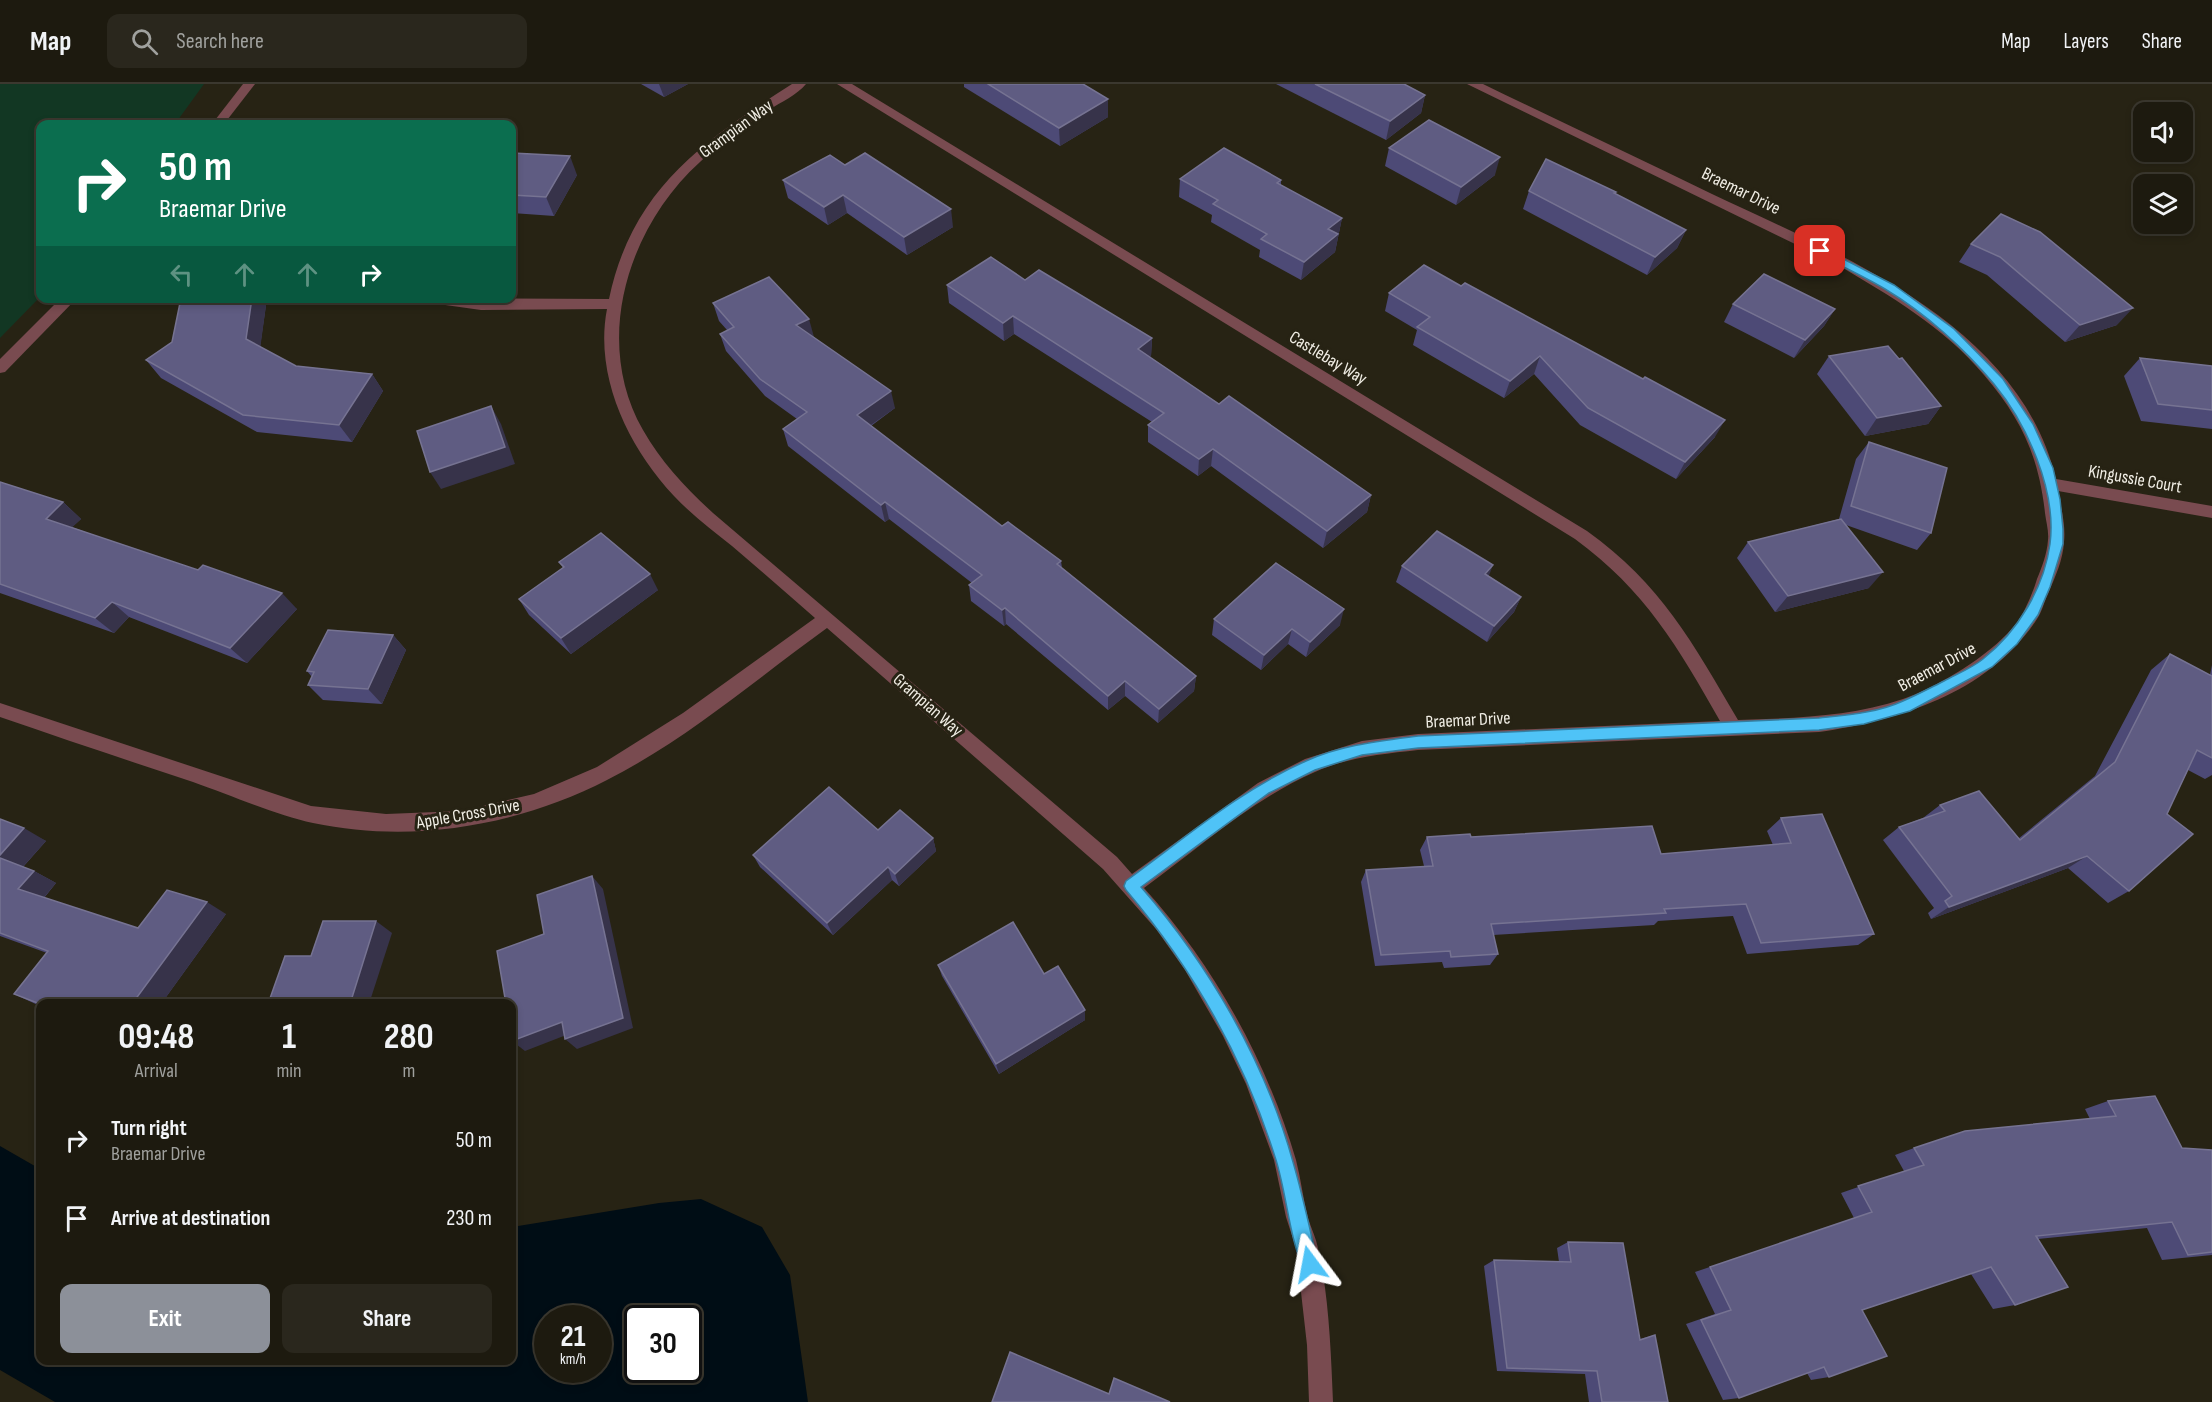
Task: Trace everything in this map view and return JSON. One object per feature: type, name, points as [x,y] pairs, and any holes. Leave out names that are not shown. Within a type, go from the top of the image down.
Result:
[{"type":"street","points":[[221,120],[249,84]]},
{"type":"street","name":"Grampian Way","points":[[800,84],[737,124],[703,150],[666,189],[632,244],[622,267],[610,328],[615,378],[633,428],[647,453],[675,489],[696,511],[738,542],[1096,849],[1163,923],[1205,985],[1255,1079],[1281,1150],[1311,1270],[1319,1345],[1321,1402]]},
{"type":"street","name":"Castlebay Way","points":[[843,84],[1599,549],[1626,571],[1656,605],[1733,728]]},
{"type":"street","name":"Braemar Drive","points":[[1131,886],[1264,789],[1311,765],[1362,749],[1418,742],[1819,724],[1864,718],[1914,703],[1987,663],[2012,640],[2031,615],[2044,587],[2056,544],[2047,468],[2027,424],[1999,382],[1950,331],[1890,288],[1840,261],[1473,84]]},
{"type":"street","points":[[0,368],[65,303]]},
{"type":"street","points":[[467,303],[481,305],[613,304]]},
{"type":"street","name":"Kingussie Court","points":[[2050,484],[2212,512]]},
{"type":"street","name":"Apple Cross Drive","points":[[0,710],[311,814],[356,822],[430,823],[530,803],[601,774],[665,735],[827,619]]},
{"type":"green space","points":[[0,84],[204,84],[178,120],[36,120],[36,301],[0,338]]},
{"type":"shaded area","points":[[0,1146],[36,1167],[36,1365],[516,1365],[516,1226],[659,1203],[701,1199],[762,1227],[790,1275],[808,1402],[55,1402],[0,1370]]},
{"type":"building","points":[[988,84],[1083,84],[1108,99],[1059,128]]},
{"type":"building","points":[[1315,84],[1404,84],[1425,95],[1390,121]]},
{"type":"building","points":[[1429,120],[1500,157],[1461,187],[1389,148]]},
{"type":"building","points":[[1224,148],[1281,180],[1277,183],[1342,218],[1328,229],[1338,234],[1304,262],[1261,239],[1267,234],[1213,204],[1218,200],[1180,179]]},
{"type":"building","points":[[516,153],[570,156],[546,197],[516,195]]},
{"type":"building","points":[[865,153],[951,209],[904,237],[843,195],[824,207],[783,180],[830,155],[845,165]]},
{"type":"building","points":[[1546,159],[1616,192],[1614,193],[1686,230],[1655,257],[1529,191]]},
{"type":"building","points":[[2001,214],[2040,232],[2133,308],[2080,325],[2000,257],[1971,244]]},
{"type":"building","points":[[991,257],[1025,280],[1039,270],[1152,338],[1138,349],[1219,404],[1229,396],[1371,495],[1327,531],[1213,449],[1199,459],[1148,425],[1164,413],[1013,316],[1003,323],[947,285]]},
{"type":"building","points":[[1424,265],[1461,286],[1465,283],[1643,379],[1645,377],[1725,420],[1685,462],[1588,408],[1540,356],[1510,381],[1417,327],[1430,317],[1389,293]]},
{"type":"building","points":[[1764,274],[1835,309],[1805,340],[1733,304]]},
{"type":"building","points":[[769,277],[809,319],[796,325],[891,391],[857,415],[1002,526],[1008,522],[1061,561],[1057,564],[1196,676],[1159,709],[1125,681],[1108,696],[1005,608],[1002,610],[969,585],[982,575],[885,502],[881,505],[783,429],[807,412],[760,379],[720,334],[734,327],[713,303]]},
{"type":"building","points":[[180,303],[251,303],[246,339],[296,366],[372,374],[339,425],[243,415],[146,360],[172,342]]},
{"type":"building","points":[[1888,346],[1899,359],[1902,358],[1941,406],[1877,418],[1829,356]]},
{"type":"building","points":[[2140,358],[2212,366],[2212,410],[2158,404]]},
{"type":"building","points":[[491,406],[505,447],[430,472],[417,431]]},
{"type":"building","points":[[1869,442],[1947,468],[1931,533],[1851,506]]},
{"type":"building","points":[[0,482],[63,502],[46,519],[198,570],[203,565],[282,593],[230,648],[112,602],[95,618],[0,584]]},
{"type":"building","points":[[1841,519],[1883,572],[1788,596],[1748,542]]},
{"type":"building","points":[[1437,531],[1493,565],[1485,574],[1521,597],[1494,626],[1402,566]]},
{"type":"building","points":[[601,533],[650,574],[561,638],[519,599],[564,567],[559,562]]},
{"type":"building","points":[[1276,563],[1344,609],[1310,642],[1292,629],[1264,655],[1214,619]]},
{"type":"building","points":[[328,630],[393,635],[368,689],[308,685],[314,672],[307,671]]},
{"type":"building","points":[[2170,654],[2212,676],[2212,758],[2197,750],[2167,814],[2193,834],[2129,891],[2087,856],[1949,907],[1945,901],[1952,896],[1899,827],[1945,811],[1940,805],[1979,791],[2020,840],[2115,762]]},
{"type":"building","points":[[829,787],[878,830],[900,810],[933,838],[895,874],[888,867],[827,923],[753,855]]},
{"type":"building","points":[[1822,814],[1874,934],[1761,943],[1746,904],[1664,909],[1666,913],[1491,924],[1498,954],[1451,957],[1450,951],[1381,955],[1366,870],[1433,866],[1427,837],[1470,834],[1471,837],[1652,826],[1661,854],[1791,843],[1781,818]]},
{"type":"building","points":[[0,819],[24,828],[0,855]]},
{"type":"building","points":[[0,858],[34,871],[18,889],[138,928],[167,890],[207,902],[136,999],[36,999],[36,1002],[14,994],[48,951],[0,933]]},
{"type":"building","points":[[592,876],[623,1018],[565,1039],[562,1022],[516,1039],[516,999],[505,999],[497,951],[544,934],[537,895]]},
{"type":"building","points":[[323,921],[376,921],[352,999],[270,999],[285,956],[311,956]]},
{"type":"building","points":[[1013,922],[1044,974],[1058,966],[1085,1010],[996,1064],[938,965]]},
{"type":"building","points":[[2155,1096],[2182,1148],[2212,1150],[2212,1252],[2188,1255],[2172,1222],[2036,1236],[2068,1287],[2015,1305],[1991,1267],[1862,1310],[1887,1356],[1829,1377],[1824,1367],[1739,1398],[1701,1320],[1731,1310],[1710,1267],[1872,1212],[1858,1186],[1924,1165],[1914,1148],[1965,1131],[2116,1116],[2108,1101]]},
{"type":"building","points":[[1568,1242],[1623,1243],[1640,1340],[1655,1335],[1668,1402],[1602,1402],[1597,1371],[1507,1368],[1494,1260],[1571,1262]]},
{"type":"building","points":[[1010,1352],[1109,1394],[1114,1378],[1170,1402],[992,1402]]},
{"type":"route","points":[[1310,1264],[1285,1160],[1255,1079],[1230,1029],[1192,963],[1163,923],[1131,886],[1264,789],[1311,765],[1362,749],[1418,742],[1819,724],[1864,718],[1905,707],[1939,692],[1971,673],[1987,663],[2012,640],[2031,615],[2044,587],[2056,544],[2056,529],[2053,513],[2054,499],[2047,468],[2027,424],[1999,382],[1950,331],[1890,288],[1820,251]]}]
